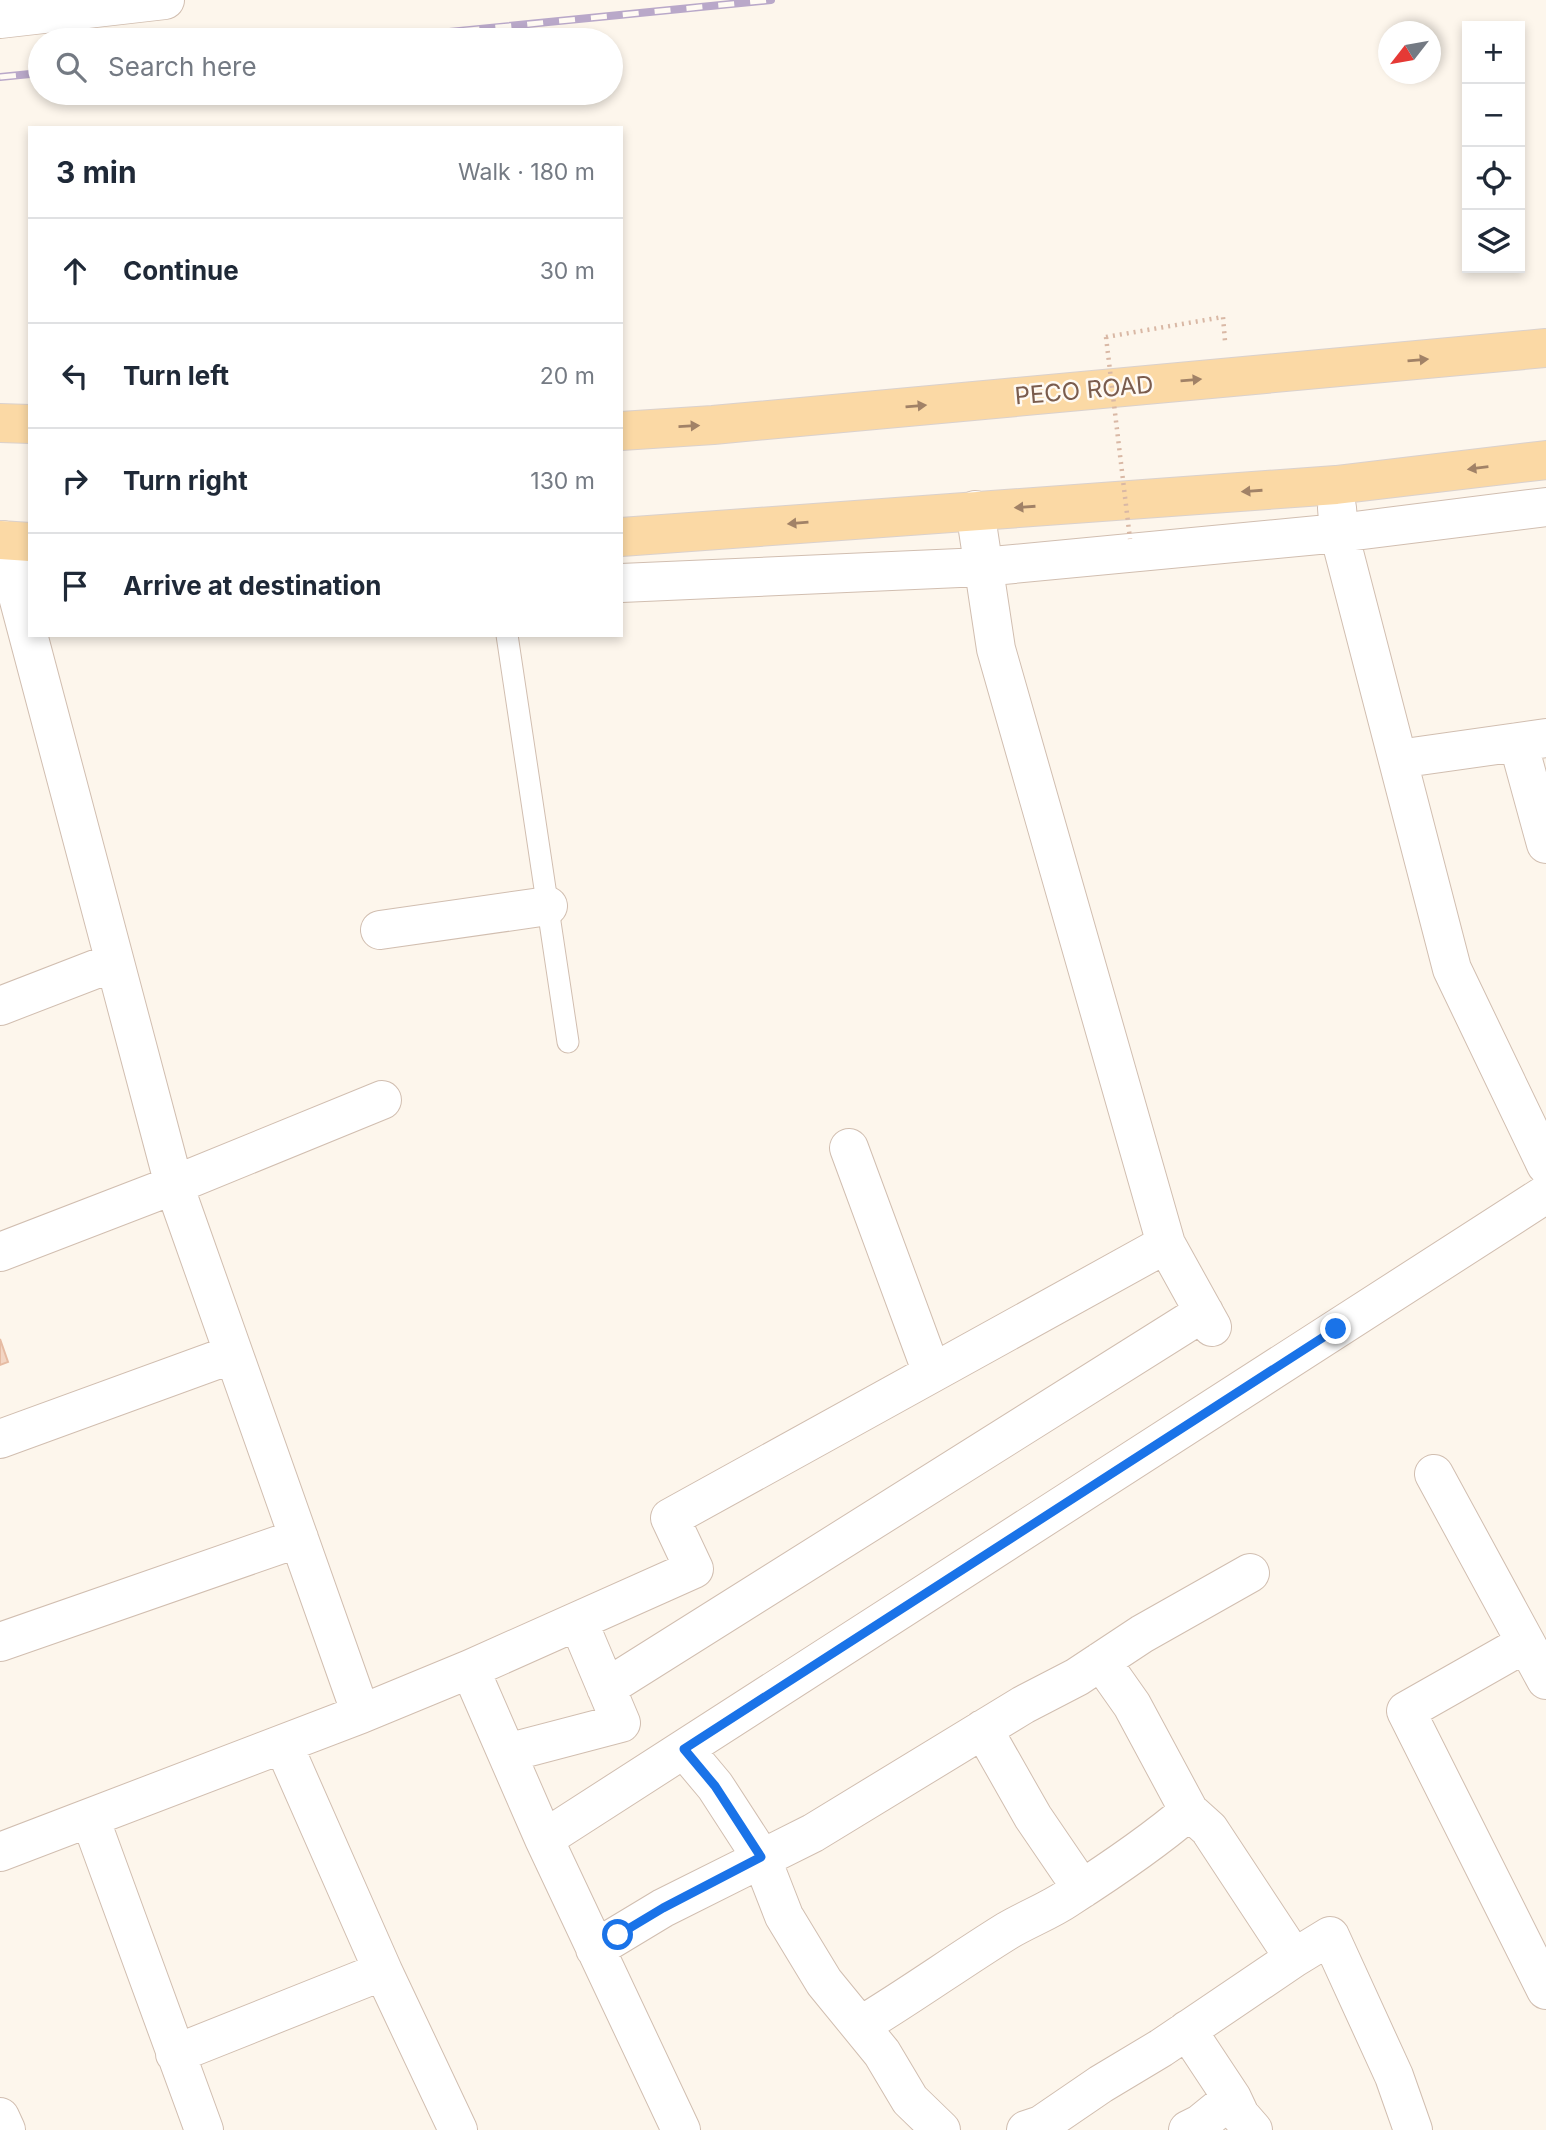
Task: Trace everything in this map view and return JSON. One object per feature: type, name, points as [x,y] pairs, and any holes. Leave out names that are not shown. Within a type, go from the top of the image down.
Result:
[{"type":"main road","name":"PECO ROAD","points":[[623,430],[713,425],[1546,348]]},
{"type":"main road","points":[[0,423],[28,424]]},
{"type":"main road","points":[[623,537],[1336,485],[1546,460]]},
{"type":"street","points":[[0,19],[165,0]]},
{"type":"street","points":[[1336,485],[1339,533],[1452,970],[1546,1166]]},
{"type":"street","points":[[623,583],[982,566],[1339,533],[1546,507]]},
{"type":"street","points":[[606,1688],[1208,1319],[1166,1244],[996,649],[975,510]]},
{"type":"street","points":[[11,541],[16,593],[174,1185],[361,1714]]},
{"type":"street","points":[[1398,759],[1532,740],[1546,844]]},
{"type":"street","points":[[380,930],[548,906]]},
{"type":"street","points":[[0,1006],[114,962]]},
{"type":"street","points":[[0,1252],[382,1100]]},
{"type":"street","points":[[849,1148],[932,1373]]},
{"type":"street","points":[[544,1839],[1546,1194]]},
{"type":"street","points":[[0,1852],[361,1714],[470,1669],[694,1569],[670,1518],[1166,1244]]},
{"type":"street","points":[[0,1438],[233,1354]]},
{"type":"street","points":[[1434,1474],[1546,1680]]},
{"type":"street","points":[[0,1642],[299,1538]]},
{"type":"street","points":[[595,1948],[663,1908],[813,1833],[983,1729],[1077,1677],[1142,1634],[1250,1573]]},
{"type":"street","points":[[507,1753],[621,1723],[578,1621]]},
{"type":"street","points":[[1526,1643],[1406,1711],[1546,1990]]},
{"type":"street","points":[[1101,1661],[1132,1705],[1189,1811],[1209,1829],[1294,1958]]},
{"type":"street","points":[[470,1669],[544,1839],[681,2130]]},
{"type":"street","points":[[983,1729],[1033,1817],[1082,1889]]},
{"type":"street","points":[[283,1744],[383,1971],[458,2130]]},
{"type":"street","points":[[684,1749],[715,1786],[761,1857],[784,1916],[824,1982],[882,2053],[910,2100],[941,2130]]},
{"type":"street","points":[[860,2026],[906,1999],[1009,1930],[1067,1900],[1189,1811]]},
{"type":"street","points":[[90,1818],[204,2130]]},
{"type":"street","points":[[1029,2129],[1041,2125],[1330,1936],[1394,2076],[1413,2130]]},
{"type":"street","points":[[175,2054],[383,1971]]},
{"type":"street","points":[[1187,2030],[1232,2098],[1240,2115],[1253,2130]]},
{"type":"street","points":[[1188,2130],[1232,2098]]},
{"type":"street","points":[[0,2117],[6,2130]]},
{"type":"lane","points":[[507,637],[568,1042]]},
{"type":"path","points":[[1130,539],[1106,337],[1223,317]]},
{"type":"building","points":[[0,1339],[8,1362],[0,1365]]},
{"type":"railway","points":[[489,28],[771,0]]},
{"type":"railway","points":[[0,77],[28,74]]},
{"type":"route","points":[[618,1935],[663,1908],[761,1857],[715,1786],[684,1749],[1336,1329]]}]
